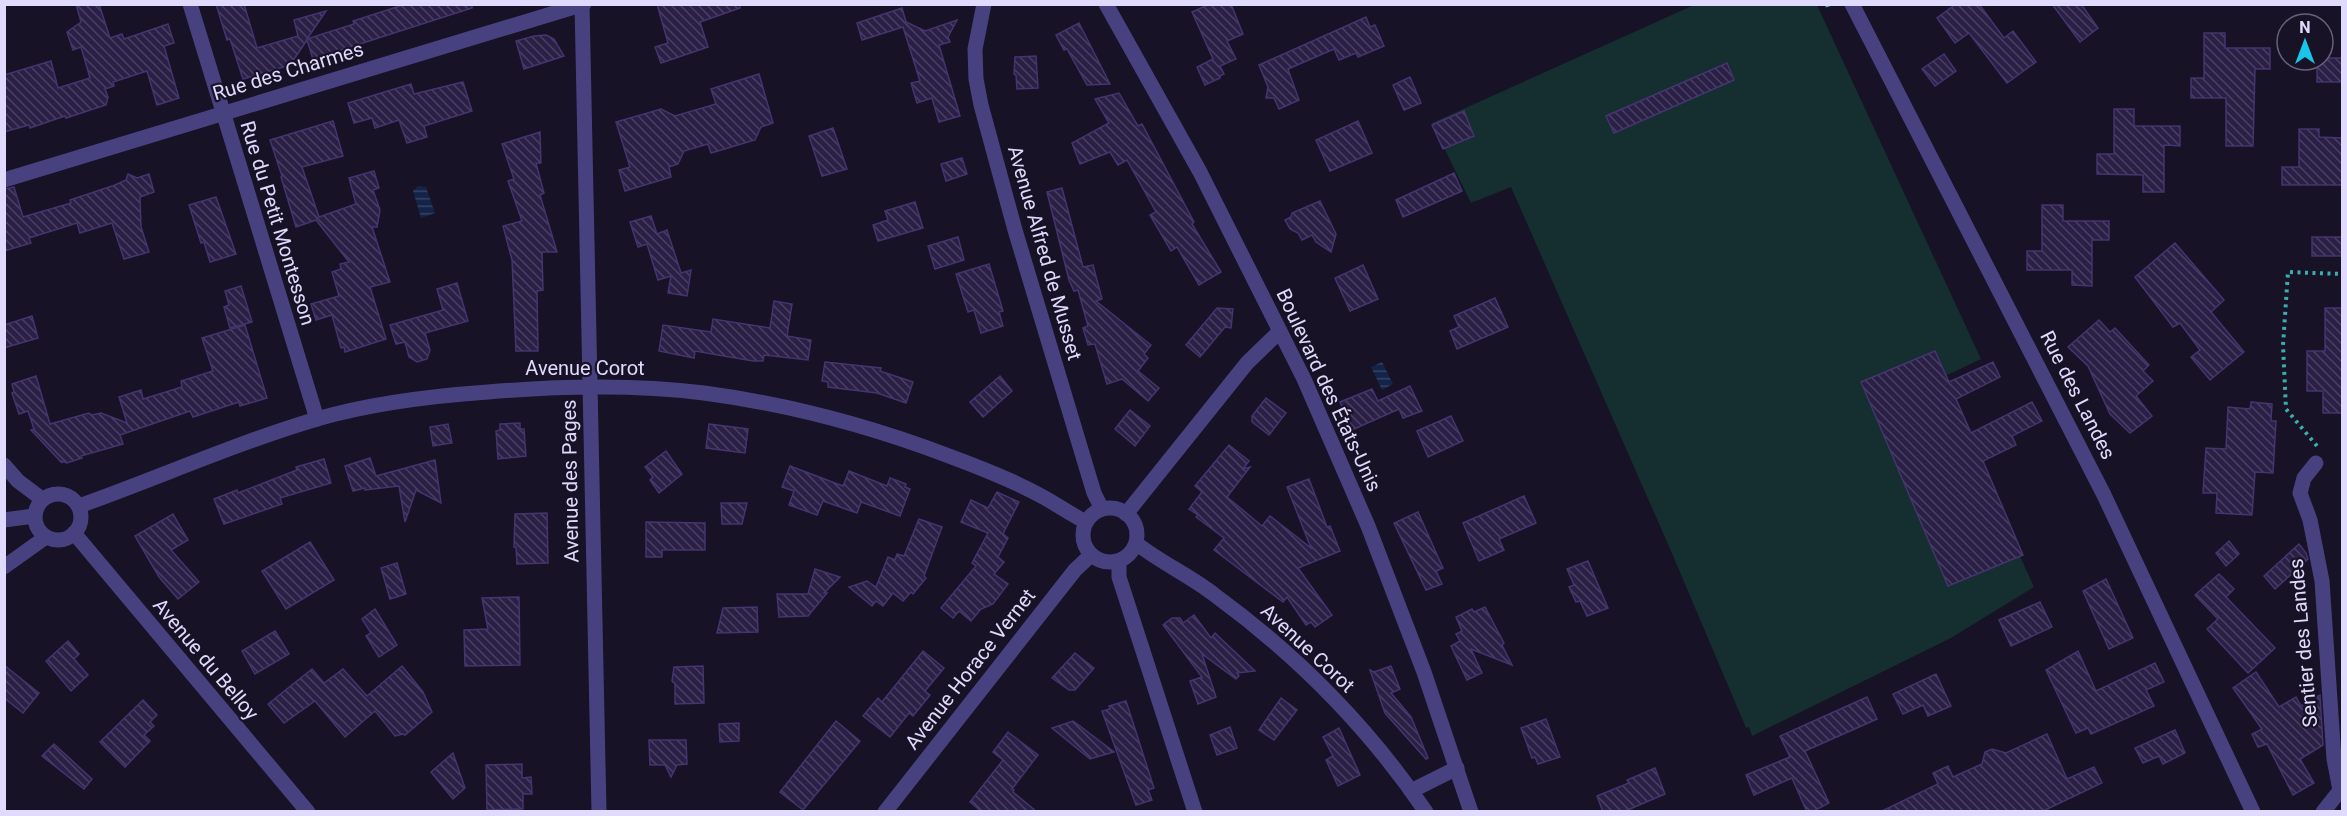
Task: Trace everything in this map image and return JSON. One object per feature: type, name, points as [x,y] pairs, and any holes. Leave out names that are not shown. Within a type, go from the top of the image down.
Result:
[{"type":"street","name":"Rue du Petit Montesson","points":[[190,4],[317,419]]},
{"type":"street","name":"Avenue Alfred de Musset","points":[[984,4],[975,49],[976,79],[981,105],[1015,230],[1094,493],[1102,509]]},
{"type":"street","name":"Boulevard des États-Unis","points":[[1106,4],[1200,172],[1304,379],[1368,526],[1424,672],[1471,812]]},
{"type":"street","name":"Rue des Landes","points":[[1852,4],[2104,495],[2253,812]]},
{"type":"street","name":"Rue des Charmes","points":[[4,180],[583,5]]},
{"type":"street","name":"Avenue des Pages","points":[[583,5],[599,812]]},
{"type":"street","points":[[1126,514],[1247,363],[1280,332]]},
{"type":"street","name":"Avenue Corot","points":[[79,506],[164,472],[317,419],[374,406],[452,394],[589,387],[650,388],[703,393],[826,417],[949,456],[1045,498],[1086,522]]},
{"type":"street","name":"Sentier des Landes","points":[[2317,455],[2304,478],[2300,493],[2310,520],[2322,581],[2334,759],[2342,789]]},
{"type":"street","points":[[4,465],[18,481],[42,499]]},
{"type":"street","points":[[48,495],[69,496],[79,506],[81,520],[74,533],[60,540],[46,537],[37,528],[35,509],[48,495]]},
{"type":"street","points":[[1102,509],[1119,510],[1126,514],[1136,526],[1136,543],[1132,551],[1119,561],[1104,562],[1091,555],[1083,539],[1086,522],[1102,509]]},
{"type":"street","points":[[4,520],[34,516]]},
{"type":"street","name":"Avenue du Belloy","points":[[74,533],[308,812]]},
{"type":"street","points":[[4,567],[46,537]]},
{"type":"street","name":"Avenue Corot","points":[[1136,543],[1150,555],[1214,594],[1303,666],[1376,745],[1426,812]]},
{"type":"street","name":"Avenue Horace Vernet","points":[[885,812],[1075,570],[1091,555]]},
{"type":"street","points":[[1119,561],[1119,577],[1195,812]]},
{"type":"street","points":[[1412,791],[1457,768]]},
{"type":"street","points":[[2323,812],[2342,789]]},
{"type":"path","points":[[2317,455],[2286,409],[2283,345],[2288,272],[2343,274]]},
{"type":"green space","points":[[1694,5],[1817,5],[1981,359],[1939,379],[2034,587],[1951,638],[1752,736],[1749,727],[1746,728],[1511,187],[1471,203],[1432,123]]},
{"type":"water","points":[[418,186],[426,187],[435,213],[421,218],[413,191]]},
{"type":"water","points":[[1382,362],[1393,384],[1382,390],[1371,367]]},
{"type":"building","points":[[76,4],[99,4],[110,38],[122,34],[124,39],[168,24],[174,43],[164,46],[179,98],[157,105],[147,71],[113,82],[114,86],[105,89],[108,97],[106,105],[30,128],[29,125],[4,132],[4,75],[51,61],[58,88],[90,78],[81,47],[73,50],[67,32],[81,22]]},
{"type":"building","points":[[216,4],[244,4],[257,48],[298,36],[294,20],[326,11],[307,39],[406,4],[472,4],[472,8],[313,59],[307,40],[290,65],[243,79],[230,39],[227,40]]},
{"type":"building","points":[[657,4],[739,4],[740,8],[700,22],[708,47],[661,63],[655,47],[668,43]]},
{"type":"building","points":[[1210,4],[1231,4],[1243,34],[1227,41],[1236,59],[1220,66],[1224,74],[1205,85],[1197,67],[1213,59],[1192,12]]},
{"type":"building","points":[[1956,4],[1979,4],[2004,38],[2013,31],[2036,62],[2007,83],[1969,33],[1955,43],[1937,18]]},
{"type":"building","points":[[2052,4],[2081,4],[2098,28],[2080,42]]},
{"type":"building","points":[[902,8],[906,22],[925,31],[957,20],[948,37],[950,42],[939,45],[960,116],[939,122],[932,98],[917,103],[911,83],[920,81],[903,27],[862,40],[857,23]]},
{"type":"building","points":[[1366,17],[1370,27],[1375,25],[1384,46],[1358,57],[1356,53],[1339,60],[1334,49],[1288,69],[1299,100],[1279,109],[1274,98],[1266,98],[1268,87],[1259,65]]},
{"type":"building","points":[[1079,23],[1110,84],[1087,85],[1067,49],[1064,50],[1056,35]]},
{"type":"building","points":[[2204,33],[2225,33],[2225,48],[2270,48],[2270,69],[2255,69],[2253,146],[2226,146],[2226,98],[2191,98],[2191,78],[2204,78]]},
{"type":"building","points":[[546,35],[554,39],[564,56],[524,69],[516,41]]},
{"type":"building","points":[[1944,54],[1956,71],[1935,86],[1922,69]]},
{"type":"building","points":[[1036,56],[1038,88],[1017,89],[1014,74],[1015,57]]},
{"type":"building","points":[[2335,58],[2343,58],[2343,82],[2317,82],[2317,72],[2335,72]]},
{"type":"building","points":[[1727,63],[1734,80],[1614,133],[1606,116]]},
{"type":"building","points":[[759,74],[773,123],[761,127],[755,140],[711,153],[708,144],[684,151],[678,164],[669,167],[671,177],[625,191],[619,170],[630,167],[616,122],[661,109],[675,116],[716,104],[711,89]]},
{"type":"building","points":[[1410,77],[1421,103],[1404,110],[1393,85]]},
{"type":"building","points":[[463,82],[472,111],[424,126],[427,137],[407,143],[399,120],[375,128],[372,118],[354,123],[348,103],[411,84],[414,94]]},
{"type":"building","points":[[1119,93],[1138,126],[1142,124],[1194,222],[1192,224],[1221,272],[1199,285],[1177,247],[1171,251],[1150,215],[1156,212],[1127,160],[1118,165],[1110,152],[1080,164],[1072,143],[1109,123],[1095,99]]},
{"type":"building","points":[[2114,109],[2134,109],[2134,126],[2180,126],[2180,146],[2164,145],[2164,192],[2143,192],[2143,175],[2097,174],[2097,154],[2114,154]]},
{"type":"building","points":[[1464,111],[1474,136],[1443,149],[1432,125]]},
{"type":"building","points":[[333,121],[343,156],[302,167],[319,217],[356,204],[349,178],[374,171],[379,188],[373,190],[380,210],[377,227],[372,227],[390,282],[370,287],[386,339],[345,352],[344,347],[341,348],[332,315],[316,320],[311,304],[339,296],[332,272],[341,269],[340,264],[349,262],[316,220],[296,227],[270,140]]},
{"type":"building","points":[[1358,121],[1372,153],[1330,171],[1316,140]]},
{"type":"building","points":[[833,128],[847,169],[822,176],[809,136]]},
{"type":"building","points":[[2299,129],[2319,129],[2319,137],[2343,138],[2343,185],[2282,185],[2282,167],[2299,167]]},
{"type":"building","points":[[540,132],[541,163],[536,163],[544,193],[540,195],[557,252],[542,252],[543,290],[537,291],[538,351],[516,351],[512,260],[503,226],[522,221],[508,181],[514,179],[502,144]]},
{"type":"building","points":[[962,158],[967,174],[946,181],[941,164]]},
{"type":"building","points":[[1454,173],[1462,191],[1403,217],[1396,200]]},
{"type":"building","points":[[128,174],[137,178],[149,174],[154,192],[140,197],[141,227],[149,252],[124,259],[112,223],[80,233],[77,223],[29,238],[31,243],[4,251],[4,189],[14,187],[23,217],[71,203],[70,200],[115,185],[126,180]]},
{"type":"building","points":[[1062,188],[1083,267],[1093,265],[1102,299],[1096,301],[1151,345],[1144,354],[1148,358],[1138,371],[1159,388],[1148,401],[1122,379],[1107,384],[1095,344],[1088,345],[1083,328],[1088,326],[1078,290],[1074,291],[1069,280],[1047,192]]},
{"type":"building","points":[[216,197],[236,254],[210,262],[204,242],[201,243],[189,205]]},
{"type":"building","points":[[1320,201],[1336,234],[1331,252],[1316,242],[1312,235],[1302,240],[1298,233],[1290,229],[1285,220],[1291,217],[1292,213]]},
{"type":"building","points":[[915,202],[923,228],[878,241],[873,225],[888,220],[885,211]]},
{"type":"building","points":[[2042,205],[2063,205],[2063,221],[2109,221],[2109,240],[2092,240],[2092,286],[2072,285],[2072,270],[2027,270],[2027,251],[2042,251]]},
{"type":"building","points":[[651,216],[657,234],[667,230],[681,273],[691,270],[687,296],[668,293],[671,276],[658,280],[647,244],[638,247],[630,222]]},
{"type":"building","points":[[958,237],[964,260],[935,269],[928,246]]},
{"type":"building","points":[[2312,237],[2343,237],[2343,256],[2312,256]]},
{"type":"building","points":[[2175,243],[2224,300],[2211,312],[2244,352],[2210,380],[2191,357],[2200,350],[2180,323],[2173,327],[2135,277]]},
{"type":"building","points":[[989,264],[1003,311],[999,312],[1003,326],[981,333],[974,310],[968,312],[956,274]]},
{"type":"building","points":[[1363,265],[1378,299],[1350,311],[1335,278]]},
{"type":"building","points":[[457,283],[468,321],[425,333],[430,350],[427,359],[417,362],[409,357],[405,342],[396,344],[390,325],[443,310],[437,289]]},
{"type":"building","points":[[241,286],[252,322],[230,328],[224,307],[229,305],[225,291]]},
{"type":"building","points":[[1495,298],[1508,327],[1457,349],[1450,331],[1459,327],[1454,316]]},
{"type":"building","points":[[774,301],[792,304],[787,336],[811,340],[808,360],[764,355],[763,361],[753,361],[695,351],[694,358],[659,351],[663,325],[711,332],[713,319],[770,328]]},
{"type":"building","points":[[1217,308],[1233,309],[1231,328],[1225,327],[1200,357],[1186,345]]},
{"type":"building","points":[[2325,308],[2343,308],[2343,413],[2323,413],[2323,391],[2307,391],[2307,351],[2325,351]]},
{"type":"building","points":[[32,316],[38,338],[4,348],[4,325]]},
{"type":"building","points":[[2099,320],[2110,332],[2115,328],[2149,365],[2143,371],[2153,381],[2136,396],[2152,416],[2130,433],[2110,414],[2088,366],[2068,347]]},
{"type":"building","points":[[245,325],[267,398],[240,406],[239,402],[193,417],[190,411],[120,435],[123,444],[81,456],[82,458],[67,463],[61,461],[62,463],[31,430],[34,429],[28,411],[19,414],[12,393],[14,392],[12,384],[36,376],[50,424],[89,413],[92,415],[101,413],[127,423],[119,397],[141,390],[143,399],[182,387],[181,381],[213,371],[202,338]]},
{"type":"building","points":[[1935,351],[1949,382],[1993,362],[2000,377],[1956,399],[1971,433],[2032,402],[2042,421],[2012,436],[2016,445],[1983,461],[2023,555],[1948,586],[1861,382]]},
{"type":"building","points":[[825,362],[881,368],[880,371],[913,382],[906,403],[877,393],[828,387],[828,382],[822,381]]},
{"type":"building","points":[[1000,376],[1012,391],[983,417],[970,402]]},
{"type":"building","points":[[1410,386],[1422,411],[1403,418],[1399,409],[1352,430],[1340,402],[1372,389],[1378,401]]},
{"type":"building","points":[[1266,398],[1286,413],[1269,435],[1252,422],[1252,416]]},
{"type":"building","points":[[2251,402],[2272,404],[2271,421],[2276,421],[2273,473],[2255,472],[2252,515],[2216,513],[2217,493],[2203,493],[2206,448],[2226,449],[2228,407],[2250,409]]},
{"type":"building","points":[[1130,410],[1150,426],[1135,446],[1115,429]]},
{"type":"building","points":[[1451,416],[1463,441],[1428,457],[1417,431]]},
{"type":"building","points":[[520,423],[520,429],[524,429],[526,456],[498,459],[496,431],[500,430],[500,424]]},
{"type":"building","points":[[448,424],[452,443],[433,446],[430,427]]},
{"type":"building","points":[[709,424],[748,429],[745,453],[706,448]]},
{"type":"building","points":[[1229,445],[1249,461],[1243,469],[1250,467],[1227,497],[1262,526],[1270,516],[1311,548],[1287,487],[1309,479],[1327,527],[1330,526],[1340,551],[1298,568],[1332,615],[1315,627],[1311,622],[1306,625],[1287,597],[1283,602],[1214,550],[1224,538],[1189,509],[1202,492],[1195,486]]},
{"type":"building","points":[[666,451],[682,474],[659,493],[650,480],[653,477],[645,467]]},
{"type":"building","points":[[370,458],[376,476],[435,460],[441,503],[416,490],[405,522],[399,486],[353,491],[345,466]]},
{"type":"building","points":[[324,459],[331,483],[280,498],[282,504],[224,524],[214,499],[237,490],[238,493],[297,470],[296,467]]},
{"type":"building","points":[[790,466],[843,486],[849,471],[887,486],[890,478],[906,484],[905,487],[910,489],[900,516],[861,502],[857,513],[823,501],[817,515],[789,505],[794,491],[782,487]]},
{"type":"building","points":[[997,492],[1019,502],[1003,534],[1008,538],[998,557],[1004,562],[994,574],[1008,584],[993,604],[981,609],[971,621],[959,611],[953,618],[941,608],[976,566],[972,563],[988,533],[961,522],[971,500],[988,508]]},
{"type":"building","points":[[1524,496],[1536,523],[1499,539],[1504,550],[1479,561],[1463,523]]},
{"type":"building","points":[[721,503],[747,503],[742,524],[722,524]]},
{"type":"building","points":[[1418,512],[1443,568],[1436,571],[1442,584],[1426,590],[1394,523]]},
{"type":"building","points":[[547,513],[548,563],[517,564],[516,547],[514,547],[515,514]]},
{"type":"building","points":[[173,514],[188,540],[171,550],[199,582],[178,599],[159,577],[135,536]]},
{"type":"building","points":[[919,519],[942,527],[924,576],[926,578],[913,594],[911,592],[903,601],[893,593],[883,606],[876,601],[872,606],[849,587],[867,581],[876,587],[888,557],[895,560],[897,554],[904,556]]},
{"type":"building","points":[[646,522],[705,523],[705,550],[662,550],[662,557],[646,557]]},
{"type":"building","points":[[2229,541],[2239,554],[2226,566],[2216,553]]},
{"type":"building","points":[[310,542],[334,580],[286,609],[262,571]]},
{"type":"building","points":[[2299,544],[2308,559],[2275,589],[2264,576]]},
{"type":"building","points":[[1588,561],[1608,608],[1587,616],[1580,601],[1576,602],[1569,587],[1574,585],[1567,569]]},
{"type":"building","points":[[397,563],[406,594],[390,599],[381,568]]},
{"type":"building","points":[[815,569],[840,577],[824,593],[827,593],[808,616],[779,617],[777,594],[808,594]]},
{"type":"building","points":[[2219,574],[2234,589],[2226,597],[2275,648],[2248,673],[2207,629],[2218,619],[2195,595]]},
{"type":"building","points":[[2106,579],[2133,638],[2109,649],[2083,591]]},
{"type":"building","points":[[519,597],[520,665],[465,666],[464,630],[488,629],[482,598]]},
{"type":"building","points":[[2040,602],[2052,627],[2011,646],[1999,620]]},
{"type":"building","points":[[757,607],[758,632],[717,633],[723,608]]},
{"type":"building","points":[[1485,607],[1504,643],[1502,645],[1512,665],[1471,649],[1482,673],[1467,680],[1451,646],[1460,641],[1456,634],[1462,631],[1456,617],[1472,609],[1474,612]]},
{"type":"building","points":[[375,609],[397,645],[379,657],[366,636],[371,633],[362,619]]},
{"type":"building","points":[[1194,615],[1211,638],[1215,633],[1255,671],[1237,673],[1239,676],[1236,679],[1202,654],[1216,697],[1198,704],[1190,681],[1202,677],[1163,625],[1172,618],[1180,618],[1183,623]]},
{"type":"building","points":[[275,631],[289,654],[255,674],[242,651]]},
{"type":"building","points":[[68,641],[79,654],[74,659],[88,675],[71,691],[46,661]]},
{"type":"building","points":[[923,651],[944,668],[925,691],[930,695],[913,716],[909,713],[890,737],[863,716],[878,698],[882,702]]},
{"type":"building","points":[[2078,651],[2096,691],[2155,663],[2164,682],[2146,690],[2154,706],[2091,734],[2088,728],[2076,733],[2046,670]]},
{"type":"building","points":[[1075,653],[1094,668],[1075,690],[1069,690],[1052,678]]},
{"type":"building","points":[[4,665],[39,693],[23,713],[4,698]]},
{"type":"building","points":[[402,666],[423,692],[432,712],[405,735],[395,736],[375,711],[345,737],[315,701],[284,723],[268,704],[312,669],[324,683],[343,669],[367,696]]},
{"type":"building","points":[[703,666],[704,703],[675,704],[675,684],[672,681],[674,667]]},
{"type":"building","points":[[1391,666],[1400,689],[1391,693],[1411,717],[1428,758],[1426,759],[1385,713],[1370,670],[1374,672]]},
{"type":"building","points":[[2256,672],[2279,707],[2296,697],[2301,706],[2320,695],[2323,745],[2300,759],[2314,783],[2293,795],[2267,744],[2258,747],[2252,734],[2262,729],[2233,688]]},
{"type":"building","points":[[1936,674],[1951,706],[1928,716],[1923,705],[1903,714],[1893,694]]},
{"type":"building","points":[[1867,697],[1877,719],[1805,751],[1829,803],[1812,812],[1807,812],[1792,778],[1754,795],[1746,775],[1790,757],[1780,736]]},
{"type":"building","points":[[1281,698],[1297,710],[1274,740],[1259,730]]},
{"type":"building","points":[[143,700],[157,715],[150,722],[154,726],[144,735],[150,741],[125,767],[100,742]]},
{"type":"building","points":[[1126,701],[1154,788],[1148,790],[1152,800],[1136,805],[1102,711],[1110,709],[1109,706]]},
{"type":"building","points":[[1546,719],[1560,757],[1538,764],[1535,757],[1532,758],[1521,728]]},
{"type":"building","points":[[836,721],[860,741],[803,810],[780,792]]},
{"type":"building","points":[[1073,721],[1114,752],[1090,759],[1052,728]]},
{"type":"building","points":[[739,723],[739,741],[720,742],[719,724]]},
{"type":"building","points":[[1230,727],[1237,748],[1217,755],[1210,735]]},
{"type":"building","points":[[1339,728],[1360,775],[1338,786],[1326,760],[1333,756],[1323,737]]},
{"type":"building","points":[[2175,730],[2185,753],[2163,764],[2159,756],[2143,763],[2135,748]]},
{"type":"building","points":[[1008,732],[1038,755],[1012,789],[1037,812],[982,812],[970,802],[1003,760],[993,752]]},
{"type":"building","points":[[2047,734],[2067,779],[2094,767],[2102,783],[2041,812],[1880,812],[1938,784],[1933,773],[1948,766],[1953,777],[1982,764],[1985,752],[1992,749],[2006,753]]},
{"type":"building","points":[[649,740],[686,740],[687,764],[677,765],[671,777],[665,765],[650,765]]},
{"type":"building","points":[[54,744],[92,779],[84,789],[42,756]]},
{"type":"building","points":[[453,753],[465,788],[453,799],[431,772]]},
{"type":"building","points":[[522,764],[522,778],[531,777],[532,794],[523,794],[523,809],[487,810],[486,765]]},
{"type":"building","points":[[1655,768],[1665,794],[1623,812],[1603,812],[1597,796],[1629,783],[1627,780]]}]
